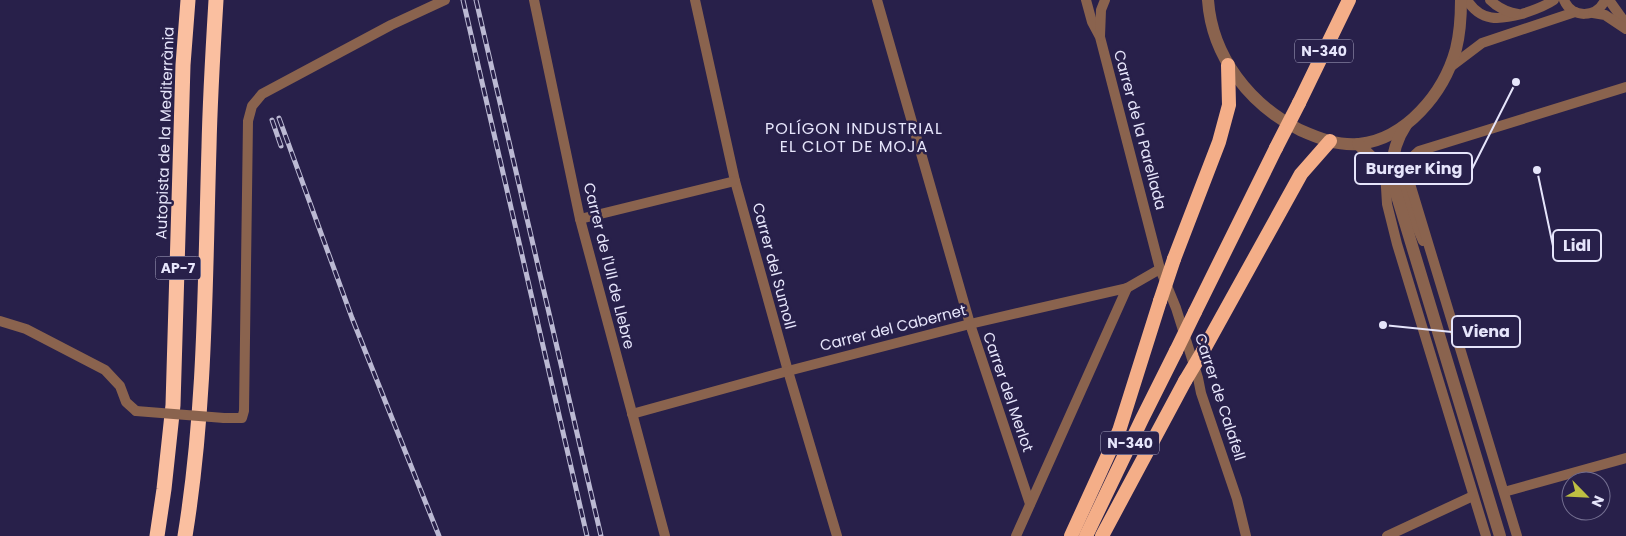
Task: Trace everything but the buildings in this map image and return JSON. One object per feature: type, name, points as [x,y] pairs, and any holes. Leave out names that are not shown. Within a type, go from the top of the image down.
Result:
[{"type":"highway","name":"Autopista de la Mediterrània","points":[[157,536],[173,405],[183,74],[188,0]]},
{"type":"highway","name":"AP-7","points":[[186,536],[194,483],[202,380],[210,106],[216,0]]},
{"type":"highway","name":"N-340","points":[[1086,536],[1349,0]]},
{"type":"highway","points":[[1070,536],[1119,431],[1174,258],[1219,142],[1229,105],[1228,65]]},
{"type":"highway","points":[[1102,536],[1185,381],[1302,174],[1317,154],[1330,141]]},
{"type":"street","points":[[0,322],[26,328],[105,370],[120,386],[126,402],[136,411],[242,418],[244,411],[248,121],[252,106],[262,94],[391,25],[445,0]]},
{"type":"street","name":"Carrer de l'Ull de Llebre","points":[[534,0],[580,218],[665,536]]},
{"type":"street","name":"Carrer del Sumoll","points":[[695,0],[735,181],[788,371],[837,536]]},
{"type":"street","name":"Carrer del Merlot","points":[[877,0],[970,324],[1030,504]]},
{"type":"street","name":"Carrer de la Parellada","points":[[1086,0],[1092,22],[1100,37],[1160,269]]},
{"type":"street","points":[[1100,37],[1101,10],[1106,0]]},
{"type":"street","points":[[1208,0],[1214,32],[1228,65],[1253,97],[1285,122],[1330,141],[1358,144],[1381,138],[1406,125]]},
{"type":"street","points":[[1461,0],[1457,47],[1449,68],[1426,105],[1406,125],[1398,137],[1391,169],[1393,183],[1500,536]]},
{"type":"street","points":[[1467,0],[1478,13],[1488,17],[1506,19],[1547,5],[1554,0]]},
{"type":"street","points":[[1490,0],[1507,12],[1519,14]]},
{"type":"street","points":[[1564,0],[1574,12],[1580,14],[1593,12],[1603,6],[1607,0],[1626,24]]},
{"type":"street","points":[[1449,68],[1482,44],[1574,12]]},
{"type":"street","points":[[1593,12],[1605,15],[1626,29]]},
{"type":"street","points":[[1517,536],[1408,177],[1407,162],[1419,151],[1626,87]]},
{"type":"street","points":[[1358,144],[1385,170],[1393,183]]},
{"type":"street","points":[[1393,154],[1409,209],[1418,232],[1433,257]]},
{"type":"street","points":[[1385,170],[1387,204],[1397,244],[1486,536]]},
{"type":"street","points":[[580,218],[735,181]]},
{"type":"street","name":"Carrer del Cabernet","points":[[632,414],[970,324],[1127,288],[1160,269]]},
{"type":"street","name":"Carrer de Calafell","points":[[1160,269],[1176,308],[1201,393],[1237,499],[1246,536]]},
{"type":"street","points":[[1016,536],[1127,288]]},
{"type":"street","points":[[1504,492],[1626,458]]},
{"type":"street","points":[[1387,536],[1473,496]]},
{"type":"railway","points":[[463,0],[587,536]]},
{"type":"railway","points":[[476,0],[601,536]]},
{"type":"railway","points":[[279,118],[352,318],[439,536]]},
{"type":"railway","points":[[272,120],[281,146]]},
{"type":"place","name":"Burger King","points":[[1516,82]]},
{"type":"place","name":"Lidl","points":[[1537,170]]},
{"type":"place","name":"Viena","points":[[1383,325]]},
{"type":"district","name":"POLÍGON INDUSTRIAL EL CLOT DE MOJA","points":[[854,137]]}]
